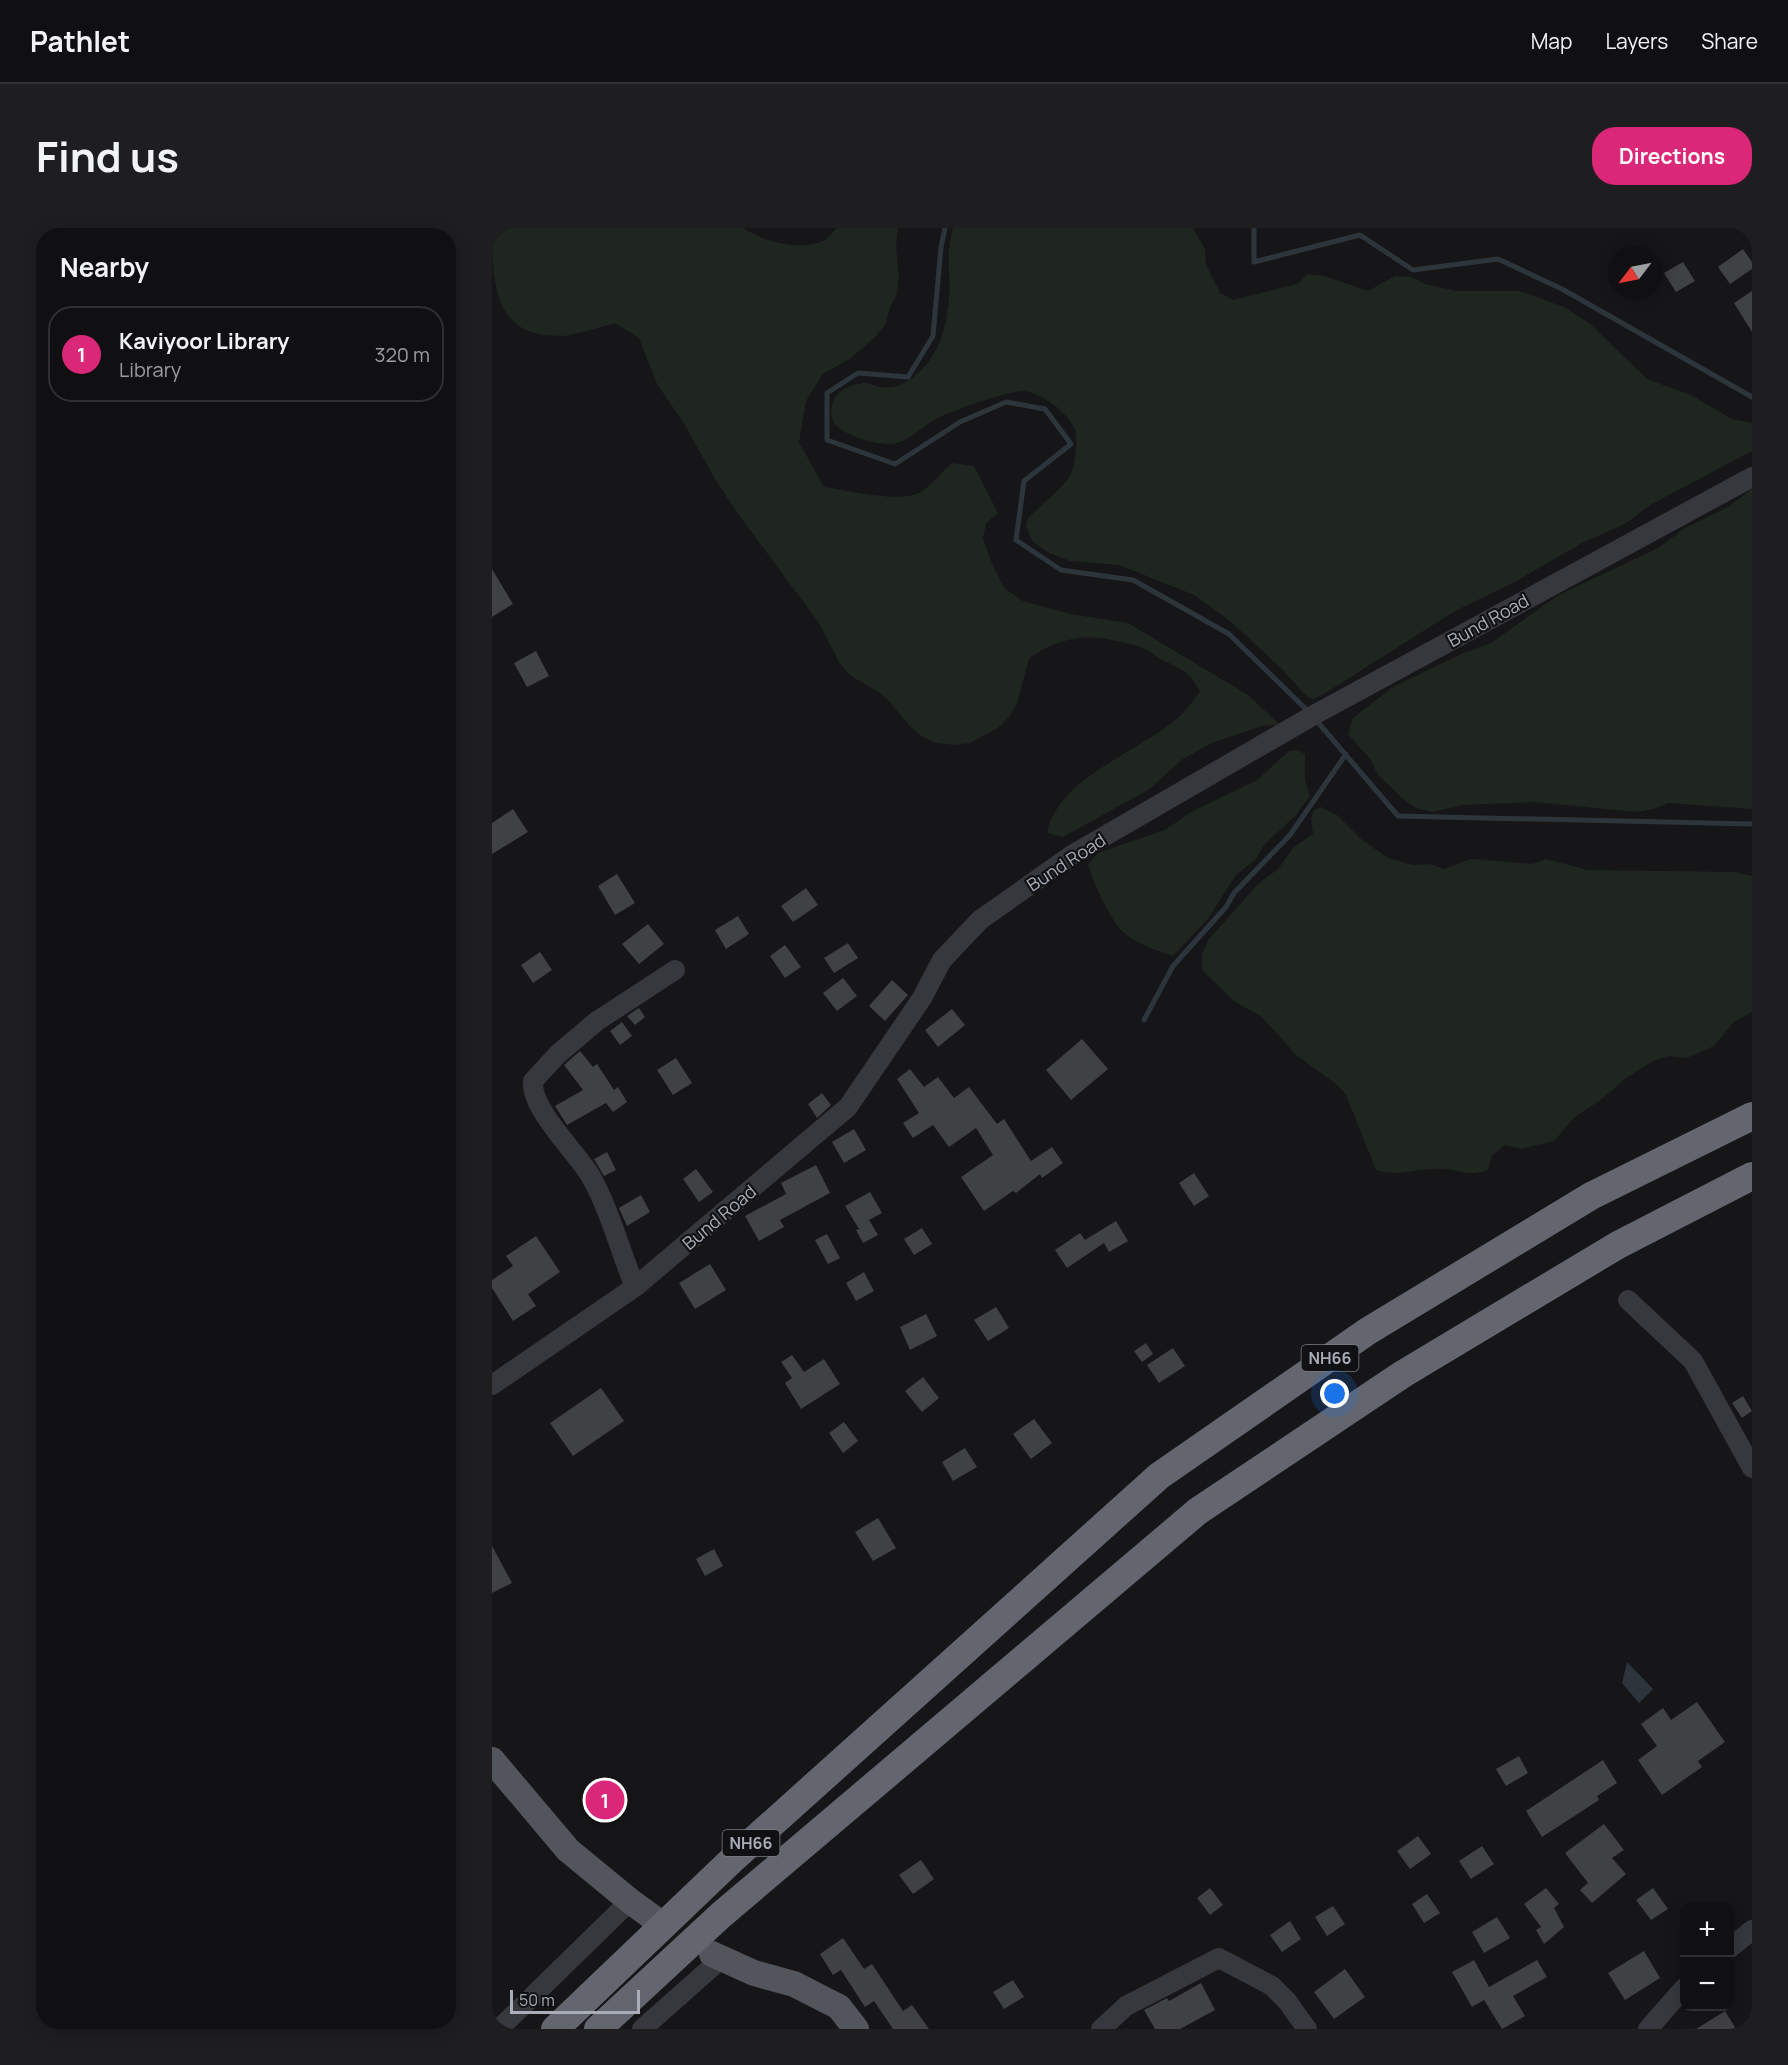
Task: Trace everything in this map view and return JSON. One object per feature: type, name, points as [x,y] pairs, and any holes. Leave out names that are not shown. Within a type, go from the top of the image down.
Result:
[{"type":"highway","name":"NH66","points":[[555,2029],[735,1857],[1159,1476],[1368,1332],[1591,1196],[1752,1116]]},
{"type":"highway","name":"NH66","points":[[598,2029],[721,1915],[1208,1505],[1403,1374],[1618,1245],[1752,1176]]},
{"type":"main road","points":[[492,1760],[568,1850],[652,1917]]},
{"type":"main road","points":[[716,1957],[754,1973],[794,1984],[839,2007],[856,2029]]},
{"type":"street","name":"Bund Road","points":[[492,1385],[635,1287],[848,1107],[922,998],[942,960],[980,920],[1072,855],[1312,716],[1752,477]]},
{"type":"street","points":[[635,1287],[608,1215],[590,1176],[543,1112],[535,1095],[533,1082],[558,1054],[597,1021],[675,970]]},
{"type":"street","points":[[1628,1300],[1693,1362],[1752,1468]]},
{"type":"street","points":[[499,2029],[630,1901]]},
{"type":"street","points":[[1734,1945],[1752,1930]]},
{"type":"street","points":[[642,2029],[716,1957]]},
{"type":"street","points":[[1101,2029],[1126,2006],[1219,1958],[1272,1986],[1287,2001],[1307,2029]]},
{"type":"street","points":[[1648,2029],[1680,1993]]},
{"type":"shaded area","points":[[492,228],[744,228],[771,241],[804,245],[825,240],[837,228],[898,228],[897,294],[890,307],[886,323],[876,336],[851,358],[823,374],[806,401],[799,442],[824,487],[901,497],[921,492],[952,463],[974,466],[998,513],[986,523],[983,539],[1004,588],[1023,601],[1070,614],[1128,623],[1248,695],[1280,725],[1262,726],[1212,743],[1183,759],[1148,790],[1063,837],[1047,833],[1054,813],[1083,781],[1163,730],[1182,714],[1200,692],[1191,678],[1182,670],[1136,645],[1104,639],[1071,639],[1050,646],[1029,658],[1017,704],[998,728],[970,743],[954,745],[937,743],[921,736],[889,701],[851,676],[840,664],[819,623],[715,479],[685,425],[657,384],[639,338],[615,323],[561,336],[528,331],[515,323],[505,311],[495,280]]},
{"type":"shaded area","points":[[953,228],[1193,228],[1205,249],[1206,264],[1220,293],[1233,300],[1297,284],[1308,274],[1324,276],[1368,291],[1395,276],[1411,277],[1425,284],[1456,291],[1520,291],[1564,307],[1589,323],[1647,379],[1691,395],[1732,419],[1752,423],[1752,451],[1650,505],[1625,524],[1582,543],[1513,583],[1455,611],[1313,699],[1305,695],[1282,669],[1230,621],[1194,595],[1119,565],[1070,561],[1047,552],[1032,541],[1026,526],[1028,518],[1067,481],[1076,452],[1075,432],[1071,422],[1046,399],[1024,391],[993,398],[941,416],[908,438],[891,444],[876,443],[848,434],[835,424],[832,418],[832,404],[844,389],[863,383],[885,387],[901,385],[920,371],[934,354],[943,334],[948,312],[949,247]]},
{"type":"shaded area","points":[[1752,489],[1752,809],[1668,803],[1654,809],[1636,812],[1535,802],[1463,805],[1432,812],[1416,808],[1402,798],[1378,775],[1370,759],[1348,734],[1353,718],[1393,687],[1461,654],[1491,643],[1557,596],[1658,548],[1685,528],[1728,507]]},
{"type":"shaded area","points":[[1297,750],[1305,754],[1305,780],[1310,796],[1295,816],[1264,845],[1255,860],[1236,875],[1207,920],[1173,956],[1127,936],[1107,909],[1090,872],[1088,864],[1098,853],[1165,830],[1191,812],[1257,780],[1289,751]]},
{"type":"shaded area","points":[[1321,807],[1337,815],[1361,839],[1388,858],[1413,865],[1429,864],[1445,869],[1471,859],[1532,864],[1546,859],[1588,870],[1735,872],[1752,876],[1752,1012],[1734,1022],[1714,1046],[1687,1058],[1669,1056],[1653,1061],[1626,1078],[1602,1099],[1575,1117],[1554,1141],[1521,1149],[1505,1145],[1492,1155],[1488,1170],[1469,1173],[1425,1169],[1394,1173],[1376,1170],[1346,1095],[1336,1084],[1296,1055],[1262,1017],[1234,1001],[1202,970],[1202,954],[1209,939],[1259,883],[1278,869],[1293,848],[1313,834],[1311,818],[1314,810]]},
{"type":"shaded area","points":[[1627,1662],[1653,1689],[1639,1703],[1622,1683]]},
{"type":"building","points":[[1743,249],[1752,262],[1752,269],[1730,284],[1718,267]]},
{"type":"building","points":[[1683,262],[1695,281],[1676,292],[1664,273]]},
{"type":"building","points":[[1752,291],[1752,332],[1734,303]]},
{"type":"building","points":[[492,569],[513,604],[492,617]]},
{"type":"building","points":[[536,651],[549,676],[527,687],[514,663]]},
{"type":"building","points":[[513,809],[528,832],[492,854],[492,823]]},
{"type":"building","points":[[617,874],[635,903],[615,915],[598,886]]},
{"type":"building","points":[[806,888],[818,905],[793,922],[781,906]]},
{"type":"building","points":[[738,916],[749,934],[726,949],[715,930]]},
{"type":"building","points":[[648,924],[664,944],[639,964],[622,944]]},
{"type":"building","points":[[848,943],[858,958],[834,973],[824,958]]},
{"type":"building","points":[[785,945],[801,967],[785,978],[770,956]]},
{"type":"building","points":[[540,952],[552,970],[533,983],[521,965]]},
{"type":"building","points":[[843,978],[857,996],[837,1011],[823,993]]},
{"type":"building","points":[[892,980],[908,995],[885,1021],[869,1006]]},
{"type":"building","points":[[639,1008],[645,1017],[635,1025],[627,1016]]},
{"type":"building","points":[[952,1009],[965,1025],[938,1047],[925,1030]]},
{"type":"building","points":[[622,1022],[632,1036],[620,1045],[610,1031]]},
{"type":"building","points":[[1082,1039],[1108,1069],[1071,1100],[1046,1070]]},
{"type":"building","points":[[580,1051],[593,1067],[597,1064],[614,1090],[618,1087],[627,1102],[613,1112],[606,1103],[567,1125],[555,1106],[583,1090],[564,1065]]},
{"type":"building","points":[[676,1058],[692,1083],[673,1095],[657,1070]]},
{"type":"building","points":[[910,1069],[924,1087],[938,1077],[954,1098],[969,1087],[997,1124],[1004,1119],[1031,1161],[1052,1147],[1063,1163],[1042,1178],[1040,1174],[1016,1193],[1013,1191],[984,1211],[961,1177],[993,1155],[976,1128],[949,1147],[933,1125],[913,1138],[903,1123],[919,1113],[897,1079]]},
{"type":"building","points":[[822,1093],[831,1105],[817,1118],[808,1104]]},
{"type":"building","points":[[854,1129],[866,1150],[844,1163],[832,1142]]},
{"type":"building","points":[[607,1152],[616,1170],[604,1176],[594,1159]]},
{"type":"building","points":[[816,1165],[830,1193],[780,1220],[784,1227],[759,1241],[745,1216],[786,1194],[781,1183]]},
{"type":"building","points":[[696,1169],[713,1192],[699,1202],[683,1179]]},
{"type":"building","points":[[1194,1173],[1209,1196],[1194,1206],[1179,1183]]},
{"type":"building","points":[[870,1192],[882,1213],[869,1220],[878,1235],[863,1243],[856,1230],[859,1229],[845,1206]]},
{"type":"building","points":[[641,1195],[650,1212],[627,1226],[619,1208]]},
{"type":"building","points":[[1116,1221],[1128,1241],[1109,1252],[1104,1243],[1067,1268],[1055,1250],[1080,1233],[1085,1240]]},
{"type":"building","points":[[922,1228],[932,1244],[914,1255],[904,1239]]},
{"type":"building","points":[[827,1234],[840,1258],[828,1264],[815,1240]]},
{"type":"building","points":[[536,1236],[560,1272],[528,1294],[536,1306],[513,1321],[492,1288],[492,1280],[513,1266],[506,1256]]},
{"type":"building","points":[[710,1264],[726,1290],[695,1309],[679,1283]]},
{"type":"building","points":[[864,1272],[874,1291],[856,1301],[846,1283]]},
{"type":"building","points":[[996,1307],[1009,1328],[988,1341],[974,1320]]},
{"type":"building","points":[[926,1314],[937,1336],[910,1350],[900,1327]]},
{"type":"building","points":[[1146,1343],[1153,1354],[1142,1362],[1134,1351]]},
{"type":"building","points":[[1173,1348],[1185,1366],[1159,1383],[1147,1365]]},
{"type":"building","points":[[792,1355],[804,1372],[824,1359],[840,1384],[801,1409],[785,1383],[792,1378],[781,1362]]},
{"type":"building","points":[[923,1377],[939,1398],[922,1412],[905,1391]]},
{"type":"building","points":[[601,1388],[624,1421],[573,1456],[550,1423]]},
{"type":"building","points":[[1743,1396],[1752,1411],[1742,1418],[1732,1403]]},
{"type":"building","points":[[1034,1419],[1052,1443],[1031,1459],[1013,1434]]},
{"type":"building","points":[[844,1422],[858,1441],[843,1453],[829,1433]]},
{"type":"building","points":[[965,1448],[977,1467],[953,1481],[942,1462]]},
{"type":"building","points":[[878,1518],[896,1548],[873,1561],[855,1532]]},
{"type":"building","points":[[492,1546],[512,1583],[492,1593]]},
{"type":"building","points":[[714,1549],[723,1566],[705,1576],[696,1559]]},
{"type":"building","points":[[1697,1702],[1725,1742],[1698,1761],[1702,1767],[1662,1795],[1638,1760],[1657,1746],[1641,1724],[1663,1708],[1671,1720]]},
{"type":"building","points":[[1519,1756],[1528,1773],[1506,1786],[1496,1769]]},
{"type":"building","points":[[1603,1760],[1617,1783],[1597,1796],[1599,1800],[1542,1837],[1526,1811]]},
{"type":"building","points":[[609,1778],[627,1805],[600,1823],[582,1796]]},
{"type":"building","points":[[1604,1824],[1624,1850],[1612,1858],[1626,1874],[1592,1903],[1580,1890],[1588,1883],[1565,1853]]},
{"type":"building","points":[[1418,1836],[1431,1854],[1410,1869],[1397,1851]]},
{"type":"building","points":[[1482,1846],[1494,1864],[1471,1879],[1459,1861]]},
{"type":"building","points":[[921,1860],[934,1879],[913,1894],[899,1875]]},
{"type":"building","points":[[1210,1888],[1223,1905],[1210,1915],[1197,1898]]},
{"type":"building","points":[[1546,1888],[1559,1904],[1554,1908],[1564,1927],[1544,1944],[1536,1930],[1541,1927],[1524,1904]]},
{"type":"building","points":[[1653,1888],[1668,1909],[1651,1920],[1636,1900]]},
{"type":"building","points":[[1427,1894],[1440,1913],[1424,1923],[1412,1904]]},
{"type":"building","points":[[1333,1906],[1345,1924],[1327,1936],[1315,1917]]},
{"type":"building","points":[[1497,1917],[1510,1938],[1484,1953],[1472,1932]]},
{"type":"building","points":[[1290,1921],[1301,1939],[1282,1952],[1270,1935]]},
{"type":"building","points":[[843,1938],[864,1969],[872,1964],[903,2011],[912,2005],[929,2029],[893,2029],[874,2001],[865,2007],[841,1970],[833,1975],[820,1954]]},
{"type":"building","points":[[1644,1951],[1660,1978],[1625,2000],[1608,1973]]},
{"type":"building","points":[[1474,1960],[1489,1987],[1537,1960],[1547,1977],[1513,1996],[1525,2016],[1502,2029],[1484,2000],[1472,2007],[1452,1972]]},
{"type":"building","points":[[1345,1969],[1365,1997],[1334,2019],[1314,1992]]},
{"type":"building","points":[[1013,1980],[1024,1997],[1004,2009],[993,1992]]},
{"type":"building","points":[[1201,1983],[1215,2010],[1180,2029],[1155,2029],[1144,2010],[1167,1998],[1169,2001]]},
{"type":"building","points":[[1725,2011],[1736,2029],[1696,2029]]},
{"type":"waterway","points":[[945,228],[941,247],[933,336],[908,377],[858,373],[827,393],[827,440],[895,464],[960,422],[1006,402],[1045,409],[1071,444],[1024,481],[1016,540],[1061,570],[1133,580],[1229,634],[1309,712]]},
{"type":"waterway","points":[[1254,228],[1254,262],[1360,235],[1413,270],[1498,259],[1562,289],[1752,397]]},
{"type":"waterway","points":[[1315,719],[1398,816],[1752,824]]},
{"type":"waterway","points":[[1144,1020],[1173,966],[1226,907],[1234,893],[1290,835],[1346,754]]},
{"type":"place","name":"Kaviyoor Library","points":[[605,1800]]}]
